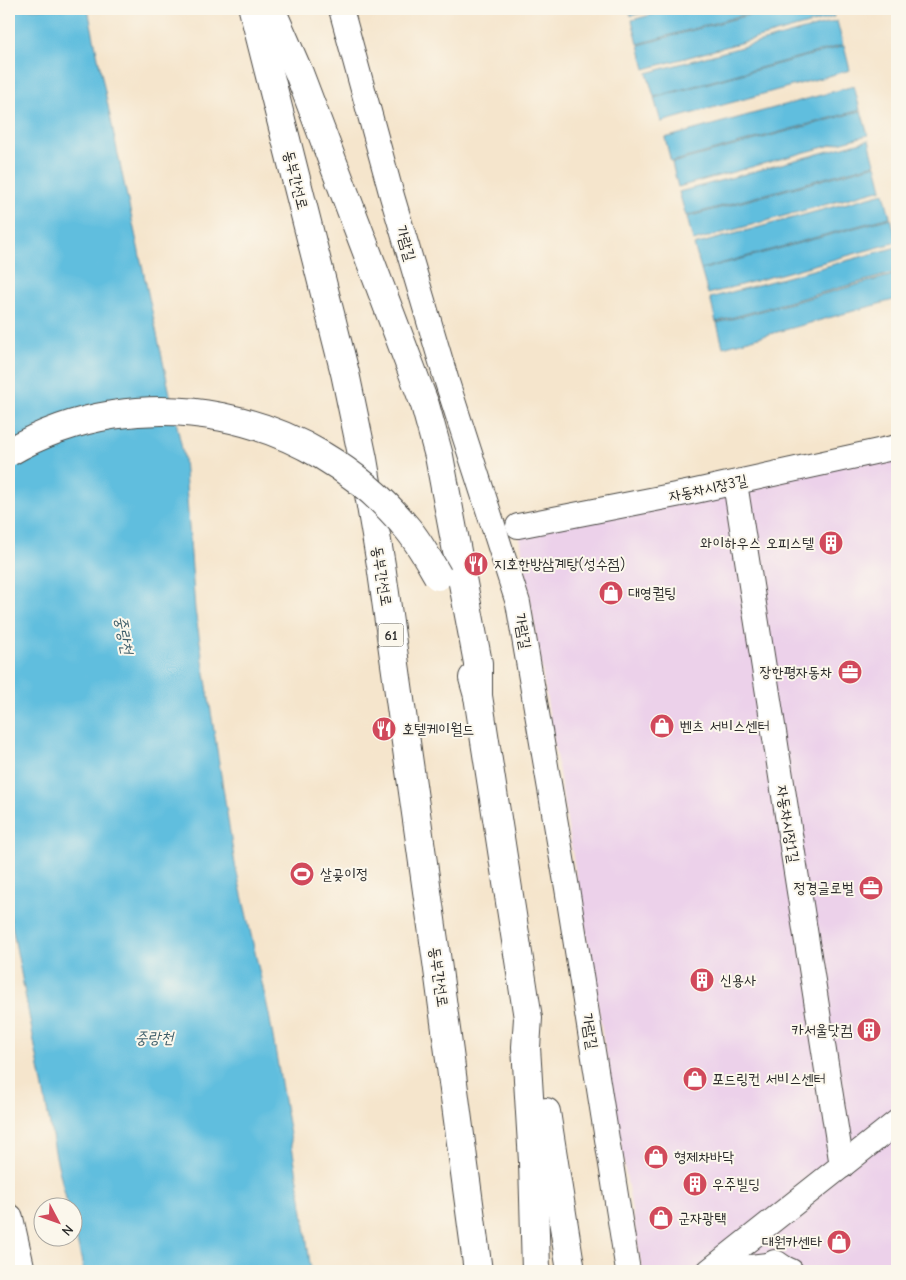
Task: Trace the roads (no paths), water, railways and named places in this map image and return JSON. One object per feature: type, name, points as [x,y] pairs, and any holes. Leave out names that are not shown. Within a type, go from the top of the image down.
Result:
[{"type":"highway","name":"동부간선로","points":[[253,9],[345,373],[363,459],[383,574],[438,962],[478,1271]]},
{"type":"highway","points":[[271,9],[299,73],[425,405],[439,456],[478,663],[478,696]]},
{"type":"highway","points":[[9,452],[54,430],[115,414],[146,411],[176,412],[207,414],[243,421],[272,430],[297,441],[347,471],[370,490],[407,528],[423,550],[449,599],[478,696],[528,1018],[536,1046],[570,1271]]},
{"type":"highway","points":[[528,1018],[526,1047],[533,1162],[536,1271]]},
{"type":"highway","points":[[9,1218],[21,1271]]},
{"type":"street","name":"가람길","points":[[340,9],[392,196],[447,382],[518,603],[567,888],[628,1271]]},
{"type":"street","name":"자동차시장3길","points":[[518,526],[735,483],[897,447]]},
{"type":"street","name":"자동차시장1길","points":[[735,483],[842,1166]]},
{"type":"street","points":[[709,1271],[897,1122]]},
{"type":"street","points":[[717,1271],[784,1269]]},
{"type":"water","name":"중랑천","points":[[9,9],[88,9],[184,458],[195,610],[235,864],[269,1014],[301,1198],[311,1271],[84,1271],[79,1248],[82,1248],[82,1198],[66,1198],[56,1157],[9,910]]},
{"type":"water","points":[[629,9],[656,9],[631,16]]},
{"type":"water","points":[[673,9],[765,9],[638,44],[632,20]]},
{"type":"water","points":[[770,9],[832,9],[834,17],[645,69],[639,45]]},
{"type":"water","points":[[837,21],[843,45],[654,97],[647,73]]},
{"type":"water","points":[[844,46],[850,70],[661,122],[654,98]]},
{"type":"water","points":[[854,86],[860,110],[671,162],[665,138]]},
{"type":"water","points":[[861,111],[868,135],[678,187],[672,163]]},
{"type":"water","points":[[869,140],[875,164],[686,216],[679,192]]},
{"type":"water","points":[[876,165],[882,189],[693,241],[687,217]]},
{"type":"water","points":[[884,193],[890,217],[701,269],[694,245]]},
{"type":"water","points":[[891,218],[897,242],[708,294],[701,270]]},
{"type":"water","points":[[897,247],[897,272],[716,322],[710,298]]},
{"type":"water","points":[[897,274],[897,299],[723,347],[717,323]]},
{"type":"place","name":"와이하우스 오피스텔","points":[[831,543]]},
{"type":"place","name":"지호한방삼계탕(성수점)","points":[[476,564]]},
{"type":"place","name":"대영퀄팅","points":[[611,593]]},
{"type":"place","name":"장한평자동차","points":[[850,672]]},
{"type":"place","name":"벤츠 서비스센터","points":[[662,726]]},
{"type":"place","name":"호텔케이월드","points":[[384,729]]},
{"type":"place","name":"살곶이정","points":[[302,874]]},
{"type":"place","name":"정경글로벌","points":[[871,888]]},
{"type":"place","name":"신용사","points":[[702,980]]},
{"type":"place","name":"카서울닷컴","points":[[869,1030]]},
{"type":"place","name":"포드링컨 서비스센터","points":[[695,1079]]},
{"type":"place","name":"형제차바닥","points":[[656,1157]]},
{"type":"place","name":"우주빌딩","points":[[695,1184]]},
{"type":"place","name":"군자광택","points":[[661,1218]]},
{"type":"place","name":"대원카센타","points":[[839,1242]]}]
